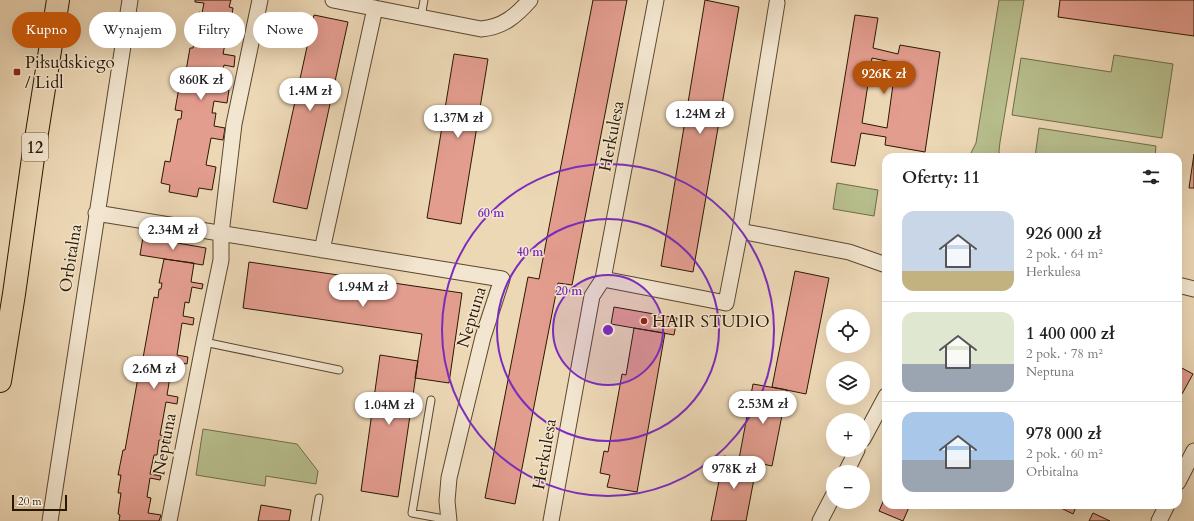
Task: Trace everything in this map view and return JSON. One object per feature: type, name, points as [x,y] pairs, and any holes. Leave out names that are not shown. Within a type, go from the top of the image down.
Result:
[{"type":"main road","name":"12","points":[[0,381],[11,294],[58,0]]},
{"type":"street","name":"Orbitalna","points":[[50,521],[96,213],[130,0]]},
{"type":"street","name":"Neptuna","points":[[169,521],[221,260],[221,234],[234,124],[260,0]]},
{"type":"street","points":[[332,0],[481,29],[492,28],[505,22],[515,15],[530,0]]},
{"type":"street","name":"Herkulesa","points":[[551,521],[592,296],[603,279],[656,0]]},
{"type":"street","points":[[603,279],[726,303],[740,231],[777,3]]},
{"type":"street","points":[[322,250],[375,8]]},
{"type":"street","name":"Neptuna","points":[[96,213],[502,279],[483,337],[449,478],[447,491],[449,521]]},
{"type":"street","points":[[740,231],[849,252],[882,264]]},
{"type":"street","points":[[1182,286],[1194,289]]},
{"type":"street","points":[[870,426],[882,403]]},
{"type":"street","points":[[1182,474],[1194,450]]},
{"type":"street","points":[[820,521],[826,509]]},
{"type":"street","points":[[1158,521],[1165,509]]},
{"type":"lane","points":[[421,17],[424,0]]},
{"type":"lane","points":[[204,342],[339,370]]},
{"type":"lane","points":[[431,400],[412,513],[449,521]]},
{"type":"lane","points":[[315,521],[319,498]]},
{"type":"green space","points":[[999,0],[1024,0],[999,153],[971,153],[976,143]]},
{"type":"green space","points":[[1114,55],[1173,64],[1162,138],[1012,115],[1021,58],[1111,72]]},
{"type":"green space","points":[[1039,128],[1156,146],[1155,153],[1036,153]]},
{"type":"green space","points":[[837,183],[878,190],[874,216],[833,209]]},
{"type":"green space","points":[[203,429],[297,444],[318,471],[316,484],[266,476],[265,486],[196,475]]},
{"type":"building","points":[[195,0],[231,0],[229,7],[233,8],[232,12],[202,12],[204,3],[195,2]]},
{"type":"building","points":[[593,0],[627,0],[572,285],[558,283],[515,504],[485,498],[528,277],[539,279]]},
{"type":"building","points":[[705,0],[739,7],[693,272],[661,266]]},
{"type":"building","points":[[1060,0],[1194,0],[1194,36],[1058,17]]},
{"type":"building","points":[[855,15],[878,18],[873,48],[898,54],[900,45],[940,52],[925,152],[885,145],[886,137],[861,133],[855,166],[831,162]],"holes":[[[872,58],[896,63],[887,128],[862,123]]]},
{"type":"building","points":[[318,16],[348,22],[307,209],[273,202],[307,48],[318,48]]},
{"type":"building","points":[[190,48],[224,48],[223,54],[235,56],[234,67],[224,65],[220,82],[217,82],[216,88],[229,90],[227,103],[214,101],[212,113],[216,113],[214,126],[225,128],[223,140],[211,138],[206,165],[216,167],[212,190],[199,188],[197,197],[169,192],[170,185],[161,183],[165,161],[170,162],[178,119],[181,119],[182,111],[175,110],[180,82],[184,82]]},
{"type":"building","points":[[454,54],[488,59],[461,224],[427,218]]},
{"type":"building","points":[[1194,154],[1194,188],[1189,188]]},
{"type":"building","points":[[143,237],[206,248],[203,265],[140,255]]},
{"type":"building","points":[[164,259],[194,263],[191,282],[203,284],[202,289],[192,287],[189,303],[185,302],[183,316],[194,318],[193,325],[182,323],[177,355],[188,357],[187,364],[176,362],[173,378],[170,377],[167,395],[178,397],[177,404],[166,402],[160,435],[171,437],[170,441],[159,440],[157,455],[154,455],[150,474],[161,476],[160,480],[150,478],[147,497],[151,498],[148,513],[161,515],[159,521],[119,521],[120,515],[118,514],[121,493],[118,493],[121,475],[118,475],[123,450],[125,450],[139,372],[142,372],[143,364],[146,364],[147,359],[143,358],[154,297],[158,298],[159,289],[161,289],[162,283],[159,283]]},
{"type":"building","points":[[249,262],[462,293],[449,383],[415,378],[422,334],[243,308]]},
{"type":"building","points":[[795,271],[829,278],[806,394],[772,387]]},
{"type":"building","name":"HAIR STUDIO","points":[[614,307],[677,318],[674,335],[611,324]]},
{"type":"building","points":[[634,328],[665,333],[637,492],[607,487],[610,475],[600,473],[604,451],[608,452],[622,374],[626,375]]},
{"type":"building","points":[[380,355],[418,361],[398,497],[361,491]]},
{"type":"building","points":[[1182,368],[1193,374],[1182,394]]},
{"type":"building","points":[[753,384],[787,390],[772,466],[739,459]]},
{"type":"building","points":[[724,456],[757,463],[746,521],[711,521]]},
{"type":"building","points":[[882,504],[882,509],[908,509],[903,521],[879,511]]},
{"type":"building","points":[[261,505],[291,510],[289,521],[258,521]]},
{"type":"building","points":[[1063,509],[1075,509],[1073,514]]},
{"type":"building","points":[[1093,513],[1110,521],[1089,521]]},
{"type":"place","name":"Piłsudskiego / Lidl","points":[[17,72]]},
{"type":"place","name":"HAIR STUDIO","points":[[644,321]]}]
